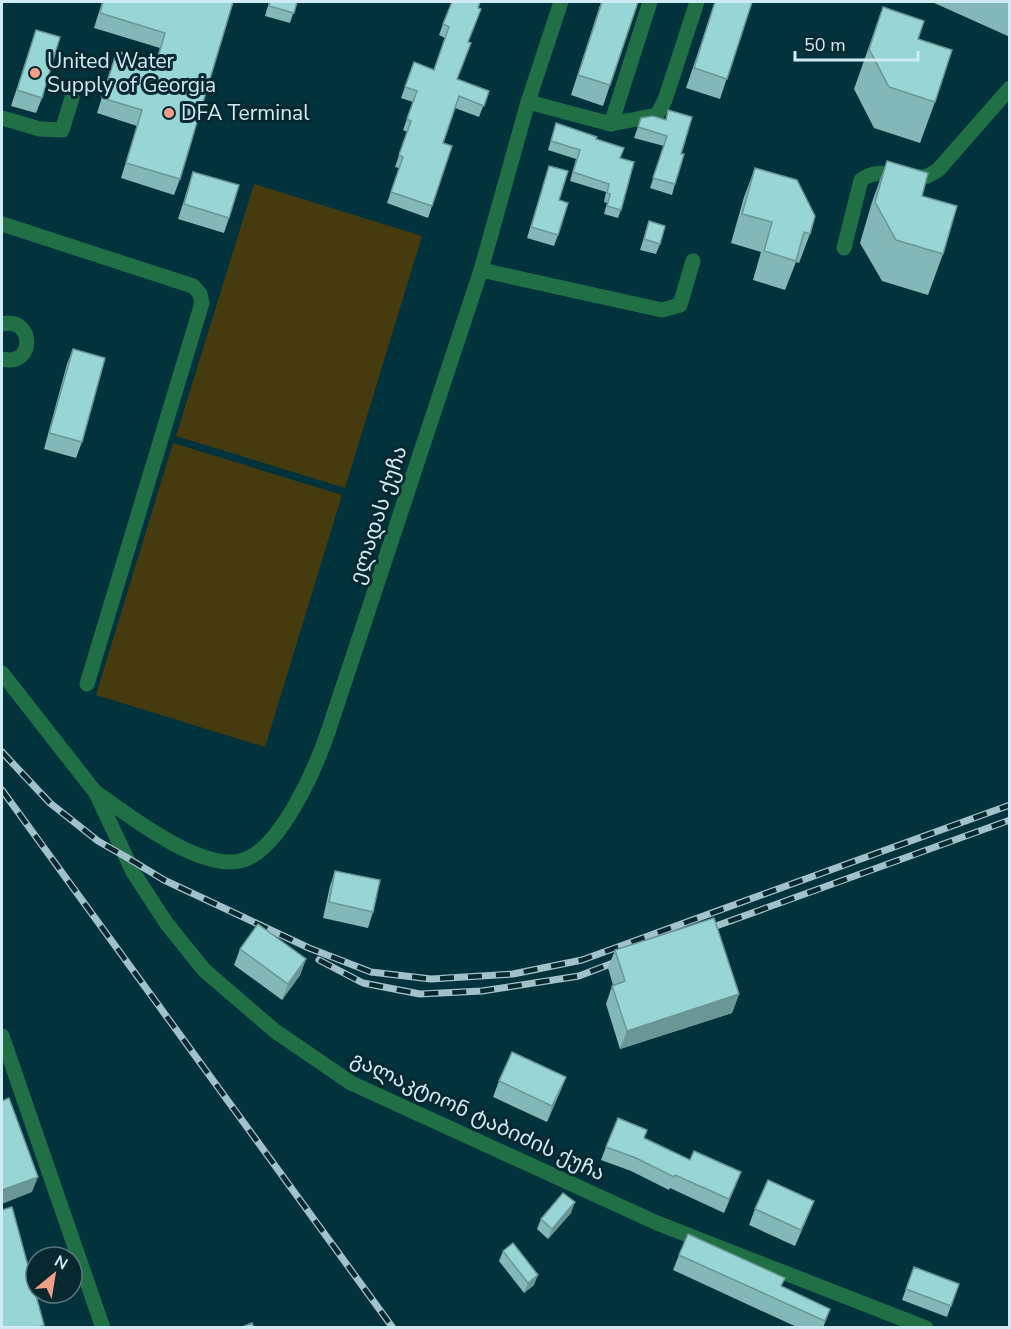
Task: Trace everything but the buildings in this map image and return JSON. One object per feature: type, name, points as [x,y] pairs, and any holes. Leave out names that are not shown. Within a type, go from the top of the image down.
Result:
[{"type":"street","name":"ელადას ქუჩა","points":[[96,792],[164,839],[203,856],[226,861],[250,858],[266,844],[299,800],[321,754],[481,270],[528,102],[561,2]]},
{"type":"street","points":[[611,124],[650,2]]},
{"type":"street","points":[[528,102],[611,124],[657,115],[665,100],[697,2]]},
{"type":"street","points":[[844,248],[861,180],[869,174],[879,173],[925,177],[938,170],[1010,88]]},
{"type":"street","points":[[2,117],[40,129],[62,130],[72,98]]},
{"type":"street","points":[[2,224],[193,286],[200,294],[202,303],[87,684]]},
{"type":"street","points":[[481,270],[662,310],[680,305],[693,261]]},
{"type":"street","points":[[2,324],[9,322],[20,327],[27,337],[27,343],[26,349],[17,358],[2,359]]},
{"type":"street","name":"გალაკტიონ ტაბიძის ქუჩა","points":[[2,673],[96,792],[133,872],[167,924],[204,970],[275,1031],[351,1083],[657,1223],[926,1328]]},
{"type":"street","points":[[2,1036],[103,1328]]},
{"type":"shaded area","points":[[254,184],[422,236],[345,488],[176,436]]},
{"type":"shaded area","points":[[173,443],[342,495],[265,747],[96,695]]},
{"type":"railway","points":[[2,752],[50,803],[98,841],[164,880],[309,948],[371,972],[431,979],[513,974],[582,960],[1010,805]]},
{"type":"railway","points":[[2,790],[393,1328]]},
{"type":"railway","points":[[702,931],[1010,820]]},
{"type":"railway","points":[[319,960],[363,983],[420,994],[482,991],[579,976],[626,958]]},
{"type":"place","name":"United Water Supply of Georgia","points":[[35,73]]},
{"type":"place","name":"DFA Terminal","points":[[169,113]]}]
